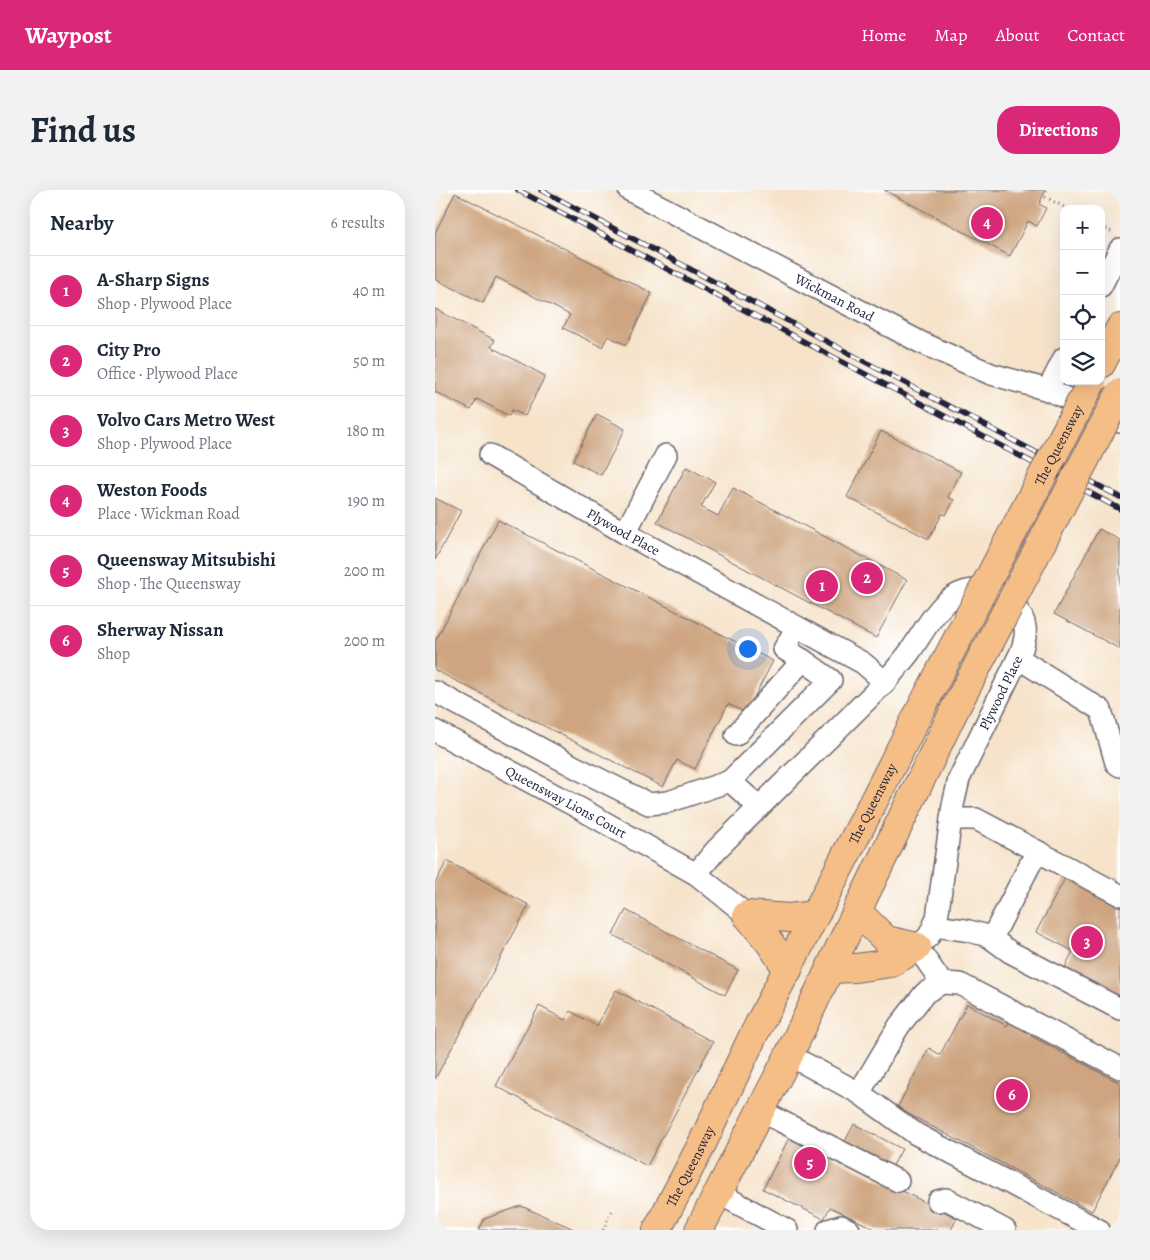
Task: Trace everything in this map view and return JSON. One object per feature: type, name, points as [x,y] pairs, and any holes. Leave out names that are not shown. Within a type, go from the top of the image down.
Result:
[{"type":"main road","points":[[1105,356],[1120,328]]},
{"type":"main road","name":"The Queensway","points":[[657,1230],[700,1148],[752,1038],[815,915],[1090,385]]},
{"type":"main road","points":[[699,1230],[789,1055],[955,709],[1120,393]]},
{"type":"main road","points":[[857,911],[886,940],[917,947]]},
{"type":"main road","points":[[747,915],[789,918],[815,915]]},
{"type":"main road","points":[[747,915],[770,943],[788,970]]},
{"type":"main road","points":[[830,969],[891,963],[917,947]]},
{"type":"street","name":"Wickman Road","points":[[629,190],[920,342],[991,374],[1048,390],[1120,422]]},
{"type":"street","points":[[1105,278],[1120,249]]},
{"type":"street","points":[[1048,390],[1060,366]]},
{"type":"street","name":"Plywood Place","points":[[490,455],[625,533],[863,663],[885,682]]},
{"type":"street","points":[[625,533],[666,455]]},
{"type":"street","name":"Plywood Place","points":[[696,874],[716,850],[885,682],[944,604],[953,596],[964,591],[988,590],[999,594],[1017,609],[1023,620],[1026,632],[1025,642],[959,779],[953,805],[937,918],[929,936],[917,947]]},
{"type":"street","points":[[435,692],[649,804],[668,802],[730,781],[831,680],[784,649],[797,627]]},
{"type":"street","points":[[1018,658],[1101,710],[1116,763],[1120,766]]},
{"type":"street","points":[[736,735],[803,660]]},
{"type":"street","name":"Queensway Lions Court","points":[[436,736],[587,813],[696,874]]},
{"type":"street","points":[[730,781],[759,807]]},
{"type":"street","points":[[951,819],[976,819],[1120,895]]},
{"type":"street","points":[[992,938],[1037,851]]},
{"type":"street","points":[[696,874],[747,915]]},
{"type":"street","points":[[934,926],[965,930],[988,936],[1010,952],[1120,1009]]},
{"type":"street","points":[[917,947],[942,983]]},
{"type":"street","points":[[859,1093],[899,1026],[925,993],[942,983],[960,984],[1120,1068]]},
{"type":"street","points":[[789,1055],[859,1093],[916,1134],[1099,1230]]},
{"type":"street","points":[[761,1111],[898,1181]]},
{"type":"street","points":[[718,1193],[787,1230]]},
{"type":"street","points":[[938,1200],[946,1199],[982,1225],[1005,1230]]},
{"type":"street","points":[[829,1230],[841,1226],[849,1230]]},
{"type":"path","points":[[1045,196],[1061,205]]},
{"type":"path","points":[[603,1230],[612,1211]]},
{"type":"building","points":[[884,190],[1046,190],[1039,204],[1046,208],[1037,226],[1028,221],[1010,256]]},
{"type":"building","points":[[455,193],[652,293],[626,345],[608,336],[602,347],[563,328],[570,315],[496,277],[483,303],[435,279],[435,233]]},
{"type":"building","points":[[435,309],[495,340],[491,347],[545,376],[525,416],[512,410],[509,416],[477,399],[471,410],[435,392]]},
{"type":"building","points":[[597,414],[625,429],[601,475],[573,461]]},
{"type":"building","points":[[881,431],[961,472],[948,497],[954,500],[946,515],[942,514],[929,539],[847,497]]},
{"type":"building","points":[[686,467],[715,482],[701,507],[718,516],[733,488],[907,580],[876,638],[657,522]]},
{"type":"building","points":[[435,498],[461,511],[435,560]]},
{"type":"building","points":[[498,520],[773,661],[746,713],[728,704],[695,769],[677,760],[663,787],[435,670],[435,642]]},
{"type":"building","points":[[1099,529],[1120,540],[1120,649],[1054,614]]},
{"type":"building","points":[[447,861],[529,905],[435,1079],[435,883]]},
{"type":"building","points":[[1068,873],[1120,901],[1120,999],[1064,969],[1073,951],[1036,932]]},
{"type":"building","points":[[626,910],[738,970],[725,995],[613,935]]},
{"type":"building","points":[[616,990],[713,1042],[647,1166],[496,1086],[539,1006],[565,1020],[570,1011],[597,1026]]},
{"type":"building","points":[[967,1004],[1007,1026],[1011,1018],[1034,1030],[1031,1036],[1120,1083],[1120,1157],[1092,1211],[897,1108],[929,1048],[940,1055]]},
{"type":"building","points":[[854,1124],[902,1149],[890,1171],[842,1147]]},
{"type":"building","points":[[790,1136],[957,1218],[951,1230],[877,1230],[830,1207],[824,1219],[763,1189]]},
{"type":"building","points":[[521,1206],[576,1230],[479,1230],[484,1219]]},
{"type":"railway","points":[[518,190],[1120,509]]},
{"type":"railway","points":[[541,190],[1120,497]]},
{"type":"place","name":"Weston Foods","points":[[987,223]]},
{"type":"place","name":"City Pro","points":[[867,578]]},
{"type":"place","name":"A-Sharp Signs","points":[[822,586]]},
{"type":"place","name":"Volvo Cars Metro West","points":[[1087,942]]},
{"type":"place","name":"Sherway Nissan","points":[[1012,1095]]},
{"type":"place","name":"Queensway Mitsubishi","points":[[810,1163]]}]
